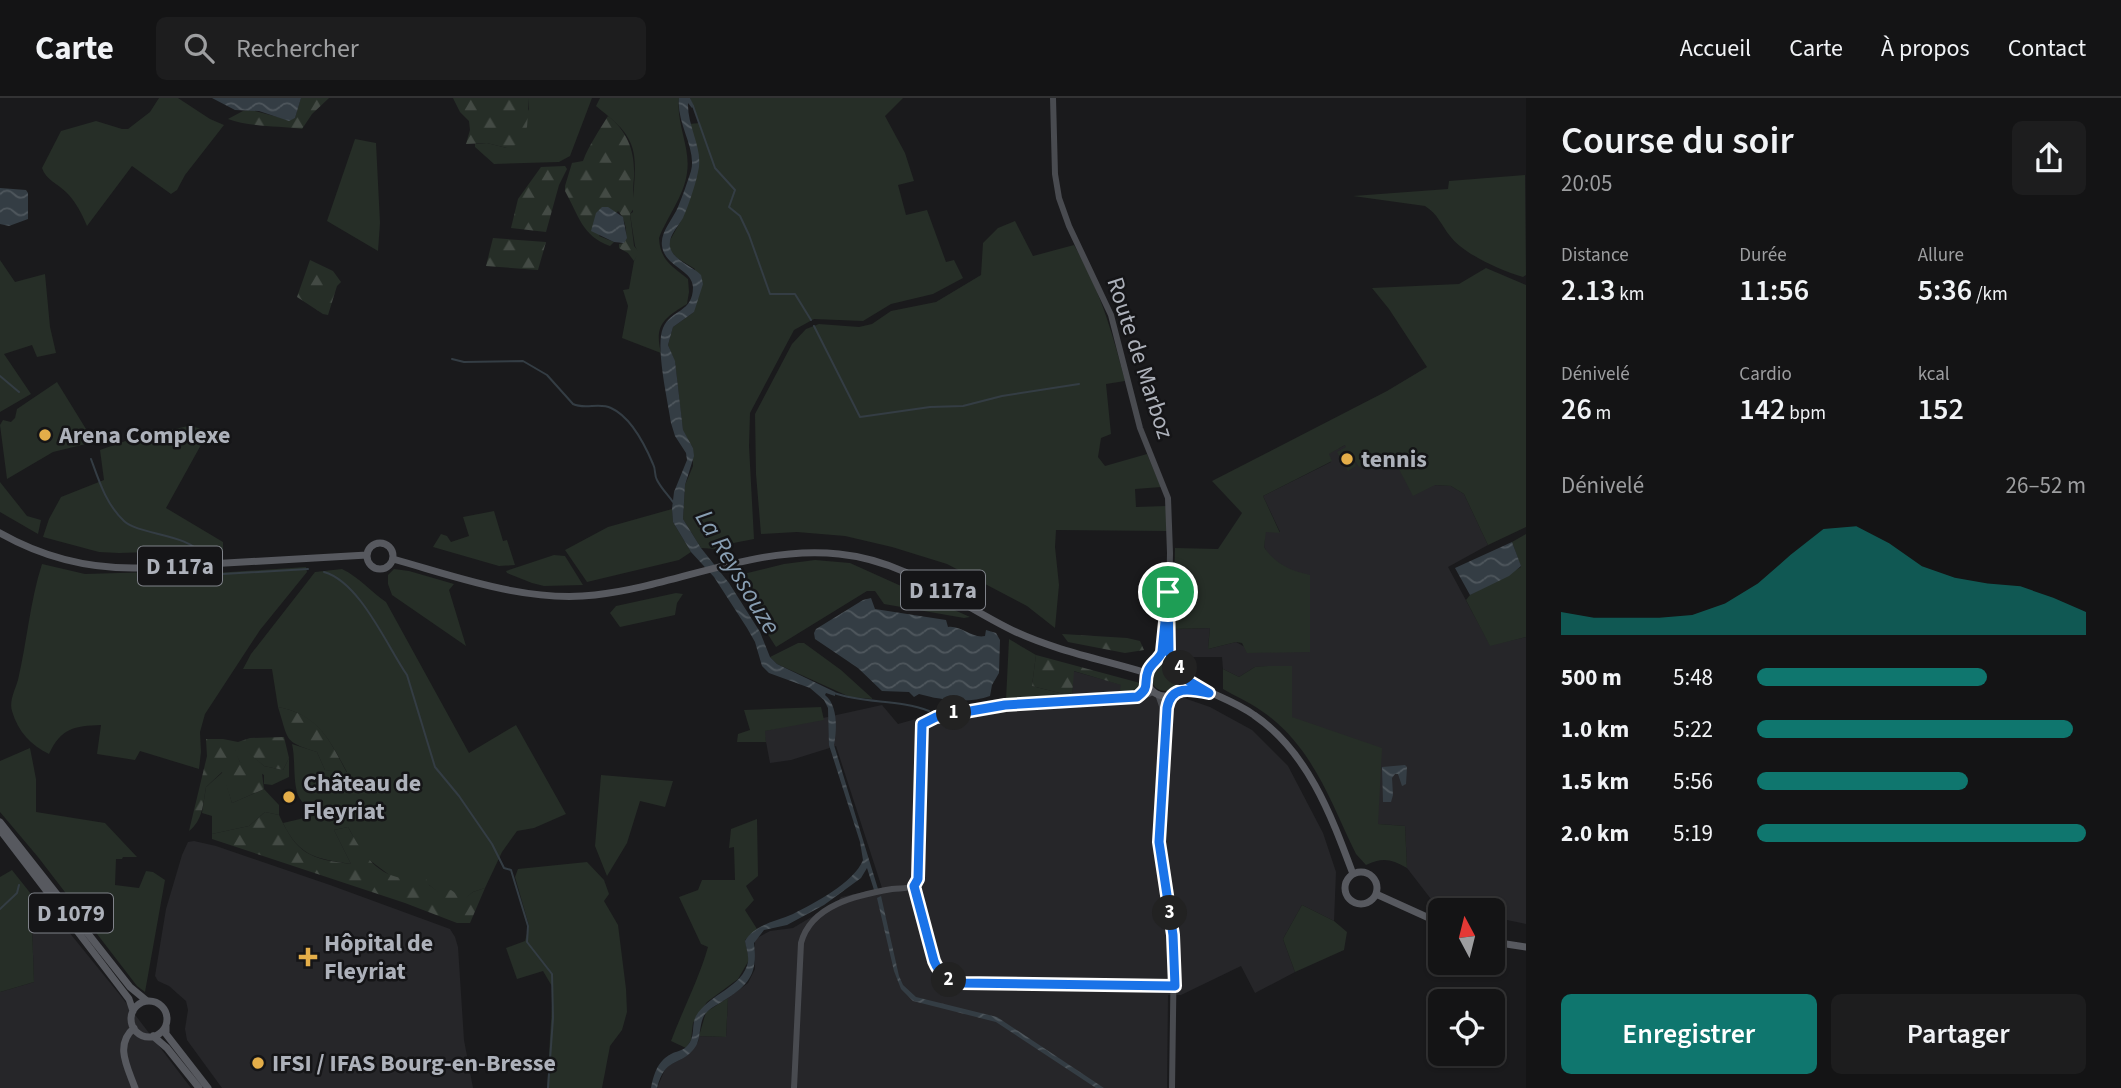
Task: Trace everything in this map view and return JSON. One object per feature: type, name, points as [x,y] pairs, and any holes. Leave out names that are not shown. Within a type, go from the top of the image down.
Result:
[{"type":"main road","name":"Route de Marboz","points":[[1053,98],[1055,174],[1059,198],[1069,226],[1111,315],[1140,428],[1168,498],[1168,592],[1164,641],[1158,661]]},
{"type":"main road","name":"D 117a","points":[[0,533],[50,556],[78,564],[108,568],[367,555]]},
{"type":"main road","points":[[382,543],[392,551],[393,559],[385,568],[377,569],[369,564],[367,555],[374,544],[382,543]]},
{"type":"main road","name":"D 117a","points":[[393,559],[511,591],[549,596],[598,595],[761,557],[801,552],[842,554],[875,561],[929,582],[994,621],[1027,636],[1147,673]]},
{"type":"main road","name":"Route de Marboz","points":[[1168,592],[1168,646],[1173,662]]},
{"type":"main road","points":[[1131,699],[1142,694],[1148,684],[1147,673],[1151,666],[1158,661],[1173,662],[1179,667],[1182,677],[1255,715],[1279,735],[1313,779],[1353,874]]},
{"type":"main road","points":[[1172,1088],[1175,986],[1173,935],[1159,850],[1167,708],[1182,677]]},
{"type":"main road","points":[[1148,684],[1156,693],[1161,706],[1163,773]]},
{"type":"main road","points":[[1175,986],[955,982],[938,969],[914,886],[918,879],[922,724],[931,718],[962,711],[1052,700],[1131,699],[1156,693],[1192,690],[1209,693]]},
{"type":"main road","name":"D 1079","points":[[0,822],[130,987],[147,1001]]},
{"type":"main road","name":"D 1079","points":[[0,830],[110,973],[129,999],[133,1011]]},
{"type":"main road","points":[[1362,872],[1371,876],[1376,884],[1376,894],[1366,903],[1351,900],[1345,887],[1353,874],[1362,872]]},
{"type":"main road","points":[[794,1088],[801,943],[810,923],[842,902],[914,886]]},
{"type":"main road","points":[[1376,894],[1428,918]]},
{"type":"main road","points":[[1505,944],[1526,947]]},
{"type":"main road","points":[[166,1026],[153,1036],[144,1036],[134,1028],[131,1020],[133,1011],[147,1001],[164,1007],[167,1017],[166,1034],[208,1088]]},
{"type":"main road","points":[[134,1028],[126,1034],[123,1048],[135,1088]]},
{"type":"main road","points":[[153,1036],[167,1048],[199,1088]]},
{"type":"shaded area","points":[[1345,445],[1390,452],[1435,485],[1451,486],[1464,494],[1488,545],[1448,567],[1490,645],[1526,637],[1526,924],[1505,920],[1505,898],[1430,898],[1407,868],[1405,826],[1378,824],[1292,717],[1292,666],[1255,667],[1239,677],[1223,669],[1222,657],[1177,657],[1173,629],[1210,628],[1208,649],[1236,642],[1245,647],[1310,576],[1292,572],[1270,557],[1264,547],[1265,532],[1280,532],[1263,496],[1331,462],[1328,454]]},
{"type":"shaded area","points":[[1073,671],[1122,685],[1119,694],[1133,694],[1138,691],[1184,698],[1210,707],[1252,730],[1288,766],[1323,833],[1336,872],[1334,921],[1302,905],[1283,939],[1295,972],[1255,993],[1241,966],[1181,995],[1168,995],[1167,1088],[657,1088],[666,1067],[685,1057],[698,1042],[699,1036],[726,1037],[728,998],[748,983],[755,969],[755,939],[770,931],[793,928],[841,897],[882,888],[836,746],[791,760],[770,763],[764,731],[882,705],[898,724],[966,705],[1021,698],[1072,696]]},
{"type":"shaded area","name":"Hôpital de Fleyriat","points":[[194,841],[330,885],[450,929],[458,947],[464,1040],[473,1088],[222,1088],[187,1040],[186,1001],[155,976],[166,909],[182,855],[188,842]]},
{"type":"shaded area","points":[[51,910],[191,1088],[0,1088],[0,992],[34,982],[32,927]]},
{"type":"green space","points":[[159,98],[178,98],[224,125],[185,175],[177,190],[171,194],[132,166],[87,226],[73,200],[49,179],[42,168],[61,131],[96,121],[128,129],[150,112]]},
{"type":"green space","points":[[301,98],[329,98],[312,114],[302,129],[254,125],[228,119],[251,110],[289,120],[295,118]]},
{"type":"green space","points":[[453,98],[529,98],[527,127],[520,142],[507,148],[487,143],[466,144],[470,130],[469,121],[460,112]]},
{"type":"green space","points":[[529,98],[592,98],[570,156],[559,162],[494,164],[475,144],[487,143],[507,148],[529,109]]},
{"type":"green space","points":[[600,98],[679,98],[687,173],[682,190],[659,238],[664,257],[688,279],[689,292],[687,304],[667,318],[660,329],[661,353],[622,338],[628,306],[623,290],[629,289],[638,252],[630,214],[633,212],[635,160],[625,133],[596,106]]},
{"type":"green space","points":[[690,98],[903,98],[885,116],[905,153],[914,181],[898,185],[906,215],[927,210],[946,262],[954,260],[963,278],[933,294],[891,304],[863,321],[814,319],[794,330],[750,413],[754,539],[718,546],[716,549],[701,548],[683,519],[685,485],[693,466],[693,448],[683,431],[675,362],[668,345],[673,327],[694,312],[695,269],[677,258],[670,250],[669,242],[683,217],[697,149],[689,124],[700,123]]},
{"type":"green space","points":[[608,116],[625,135],[633,159],[636,205],[630,214],[634,246],[639,252],[634,261],[628,253],[619,248],[619,244],[624,243],[626,226],[618,211],[599,236],[614,242],[610,246],[587,231],[565,191],[572,163],[583,161]]},
{"type":"green space","points":[[355,139],[376,143],[380,223],[378,251],[327,221]]},
{"type":"green space","points":[[565,166],[567,169],[559,185],[546,232],[511,228],[518,199],[541,167]]},
{"type":"green space","points":[[1525,175],[1526,275],[1523,277],[1494,266],[1464,249],[1425,206],[1353,196],[1448,189],[1449,181]]},
{"type":"green space","points":[[1015,221],[1033,256],[1074,245],[1104,311],[1125,381],[1106,384],[1111,434],[1101,438],[1098,457],[1105,466],[1147,454],[1161,487],[1135,489],[1136,507],[1166,506],[1167,531],[1056,530],[1059,585],[1055,628],[1027,606],[947,564],[845,536],[797,532],[761,534],[755,414],[792,344],[806,329],[819,324],[859,327],[872,324],[891,311],[936,302],[981,275],[983,243],[998,228]]},
{"type":"green space","points":[[493,238],[546,242],[538,270],[486,266]]},
{"type":"green space","points":[[0,260],[15,282],[45,274],[50,327],[56,353],[37,357],[32,345],[4,354],[31,394],[0,412]]},
{"type":"green space","points":[[310,260],[333,271],[341,282],[337,286],[328,315],[297,297]]},
{"type":"green space","points":[[1486,268],[1526,285],[1526,527],[1488,545],[1464,494],[1451,486],[1435,485],[1413,496],[1390,452],[1359,467],[1351,455],[1356,466],[1348,471],[1337,452],[1346,447],[1345,445],[1329,454],[1332,461],[1263,496],[1280,533],[1266,532],[1264,547],[1284,566],[1310,575],[1310,652],[1247,653],[1242,643],[1236,642],[1208,649],[1210,628],[1173,629],[1175,548],[1218,549],[1242,513],[1212,481],[1387,391],[1427,367],[1372,288],[1459,284]]},
{"type":"green space","name":"Arena Complexe","points":[[57,382],[94,442],[53,452],[7,479],[0,425],[3,420],[11,422],[17,409]]},
{"type":"green space","points":[[188,426],[199,428],[207,434],[166,508],[223,542],[223,552],[201,557],[180,551],[99,552],[43,537],[61,497],[104,480],[100,450],[131,439]]},
{"type":"green space","points":[[0,482],[27,516],[41,520],[38,534],[0,512]]},
{"type":"green space","points":[[672,509],[673,522],[691,552],[679,560],[587,582],[565,550],[608,527]]},
{"type":"green space","points":[[494,511],[503,541],[507,540],[515,565],[499,566],[433,547],[441,534],[447,536],[451,542],[469,536],[463,517]]},
{"type":"green space","points":[[1526,534],[1526,637],[1490,646],[1466,600],[1470,595],[1521,567],[1512,542]]},
{"type":"green space","points":[[554,555],[565,556],[583,585],[544,586],[506,571]]},
{"type":"green space","points":[[815,560],[850,563],[970,617],[884,604],[875,591],[867,591],[776,647],[731,577],[784,564]]},
{"type":"green space","points":[[42,564],[85,574],[187,571],[186,575],[306,567],[307,572],[260,630],[205,714],[200,732],[199,769],[140,751],[135,760],[97,754],[101,725],[69,730],[58,739],[49,754],[31,742],[22,731],[15,719],[11,703]]},
{"type":"green space","points":[[342,569],[386,602],[469,753],[516,725],[566,814],[534,828],[517,831],[502,852],[485,888],[473,892],[464,900],[440,894],[429,885],[392,877],[364,856],[348,827],[334,830],[351,864],[319,858],[303,850],[283,823],[317,815],[298,794],[292,744],[317,752],[325,770],[347,772],[328,739],[313,722],[278,707],[272,669],[243,669],[251,654],[315,572]]},
{"type":"green space","points":[[394,569],[454,584],[449,590],[466,646],[392,595],[388,575]]},
{"type":"green space","points":[[676,593],[683,594],[677,603],[675,615],[620,627],[610,613],[616,606]]},
{"type":"green space","points":[[1062,634],[1127,638],[1140,641],[1144,650],[1125,653],[1068,642]]},
{"type":"green space","points":[[1009,639],[1036,655],[1032,686],[1072,696],[1006,700]]},
{"type":"green space","points":[[798,643],[804,643],[841,670],[873,699],[850,697],[777,664],[770,657]]},
{"type":"green space","points":[[1036,655],[1142,685],[1133,694],[1119,695],[1121,685],[1074,671],[1072,696],[1032,686]]},
{"type":"green space","points":[[1165,663],[1175,667],[1179,677],[1175,687],[1165,691],[1155,687],[1151,677],[1155,667]]},
{"type":"green space","points":[[1292,666],[1292,717],[1382,748],[1378,824],[1405,826],[1407,868],[1387,860],[1366,865],[1356,854],[1329,796],[1297,744],[1266,714],[1223,689],[1223,669],[1239,677],[1255,667]]},
{"type":"green space","points":[[278,707],[313,722],[328,739],[347,773],[325,770],[317,752],[293,742],[286,733]]},
{"type":"green space","points":[[821,707],[824,720],[765,731],[766,742],[737,742],[738,734],[750,730],[744,710]]},
{"type":"green space","points":[[284,737],[289,758],[283,770],[264,766],[243,748],[235,751],[240,762],[261,766],[264,789],[232,803],[222,772],[206,787],[200,817],[189,831],[207,756],[206,739],[238,742],[250,738]]},
{"type":"green space","points":[[243,747],[264,766],[283,770],[289,758],[289,777],[272,785],[264,784],[264,775],[240,762],[234,751]]},
{"type":"green space","points":[[30,748],[36,779],[36,812],[105,823],[137,857],[116,859],[115,885],[139,888],[146,871],[165,880],[145,992],[137,986],[0,812],[0,761]]},
{"type":"green space","points":[[223,772],[232,803],[264,789],[279,805],[279,815],[265,812],[249,826],[212,834],[212,816],[202,813],[206,787]]},
{"type":"green space","points":[[601,775],[673,781],[665,807],[640,801],[627,843],[607,876],[595,846]]},
{"type":"green space","points":[[265,812],[279,815],[292,838],[315,857],[351,864],[334,830],[348,827],[369,859],[392,876],[402,878],[410,870],[423,872],[429,885],[440,893],[451,890],[464,899],[485,888],[470,923],[457,923],[212,839],[212,834],[249,826]]},
{"type":"green space","points":[[757,819],[758,876],[746,886],[754,900],[745,910],[757,929],[745,940],[749,960],[738,979],[707,1002],[693,1023],[691,1040],[686,1048],[671,1041],[708,947],[701,944],[679,897],[698,890],[702,880],[735,880],[734,847],[729,848],[731,829]]},
{"type":"green space","points":[[587,862],[604,880],[609,894],[604,901],[618,925],[627,1012],[622,1030],[610,1046],[602,1088],[547,1088],[553,988],[543,971],[517,979],[506,948],[525,941],[529,926],[515,877],[518,869]]},
{"type":"green space","points":[[12,870],[47,914],[32,927],[34,982],[0,992],[0,877]]},
{"type":"green space","points":[[1302,905],[1334,921],[1347,932],[1344,950],[1295,972],[1283,939]]},
{"type":"green space","points":[[728,998],[726,1037],[699,1036],[706,1012]]},
{"type":"water","points":[[212,98],[301,98],[295,118],[289,121],[259,111],[235,110]]},
{"type":"water","points":[[679,98],[690,98],[694,106],[692,108],[688,103],[699,163],[690,201],[672,235],[670,247],[679,259],[701,275],[703,284],[694,312],[673,327],[668,345],[675,361],[683,430],[693,448],[694,456],[685,485],[683,519],[760,632],[770,657],[777,664],[835,692],[835,696],[825,695],[834,711],[834,745],[878,889],[874,890],[867,868],[861,878],[824,905],[787,925],[764,930],[754,943],[754,963],[750,978],[739,990],[705,1014],[696,1046],[664,1071],[657,1088],[651,1088],[660,1063],[690,1042],[696,1016],[702,1008],[745,971],[748,960],[745,941],[749,935],[832,892],[851,877],[863,860],[860,842],[829,745],[828,708],[824,700],[810,688],[769,673],[762,666],[755,642],[747,628],[714,577],[691,552],[673,522],[674,492],[687,460],[671,423],[660,347],[663,328],[671,317],[689,302],[693,287],[688,276],[668,259],[662,246],[663,236],[680,202],[692,163],[680,117]]},
{"type":"water","points":[[0,188],[26,190],[28,219],[9,226],[0,224]]},
{"type":"water","points":[[602,207],[608,207],[623,217],[627,238],[624,243],[614,242],[591,231],[596,213]]},
{"type":"water","points":[[1512,542],[1521,566],[1509,576],[1470,595],[1455,568]]},
{"type":"water","points":[[871,598],[875,609],[946,620],[948,627],[976,636],[985,636],[986,630],[996,633],[1000,640],[999,673],[992,685],[990,696],[954,700],[919,694],[914,697],[909,692],[882,691],[858,668],[815,639],[816,629],[863,600]]},
{"type":"water","points":[[1405,765],[1406,784],[1402,786],[1398,774],[1395,774],[1392,778],[1391,802],[1383,802],[1382,767]]},
{"type":"water","points":[[881,896],[899,976],[903,985],[916,997],[997,1017],[1104,1088],[1096,1088],[996,1022],[913,1001],[901,989],[894,971],[877,898]]},
{"type":"waterway","points":[[693,106],[715,168],[735,190],[729,207],[740,216],[749,235],[770,294],[795,294],[811,320]]},
{"type":"waterway","points":[[814,326],[860,417],[930,407],[963,406],[1002,396],[1079,384]]},
{"type":"waterway","points":[[452,359],[464,362],[523,361],[547,375],[573,404],[606,406],[618,412],[641,440],[654,466],[657,480],[673,502]]},
{"type":"waterway","points":[[0,376],[19,392]]},
{"type":"waterway","points":[[91,459],[108,500],[124,521],[131,526],[187,543],[202,555]]},
{"type":"waterway","points":[[204,573],[308,569]]},
{"type":"waterway","points":[[324,572],[349,588],[372,616],[407,675],[435,767],[492,844],[504,868],[511,870],[528,926],[527,942],[552,974],[553,1018],[548,1088]]},
{"type":"waterway","points":[[834,693],[929,711]]},
{"type":"waterway","points":[[0,909],[17,893],[19,885]]},
{"type":"place","name":"Arena Complexe","points":[[45,435]]},
{"type":"place","name":"tennis","points":[[1347,459]]},
{"type":"place","name":"Château de Fleyriat","points":[[289,797]]},
{"type":"place","name":"Hôpital de Fleyriat","points":[[308,957]]},
{"type":"place","name":"IFSI / IFAS Bourg-en-Bresse","points":[[258,1063]]},
{"type":"route","points":[[1168,592],[1168,646],[1173,662],[1181,670],[1182,677],[1209,693],[1177,690],[1171,694],[1167,708],[1158,834],[1173,935],[1175,986],[960,983],[948,979],[934,961],[914,886],[918,879],[922,724],[931,718],[1005,705],[1052,700],[1137,697],[1145,690],[1149,669],[1158,661],[1162,652],[1168,592]]},
{"type":"water label","name":"La Reyssouze","points":[[738,572]]}]
